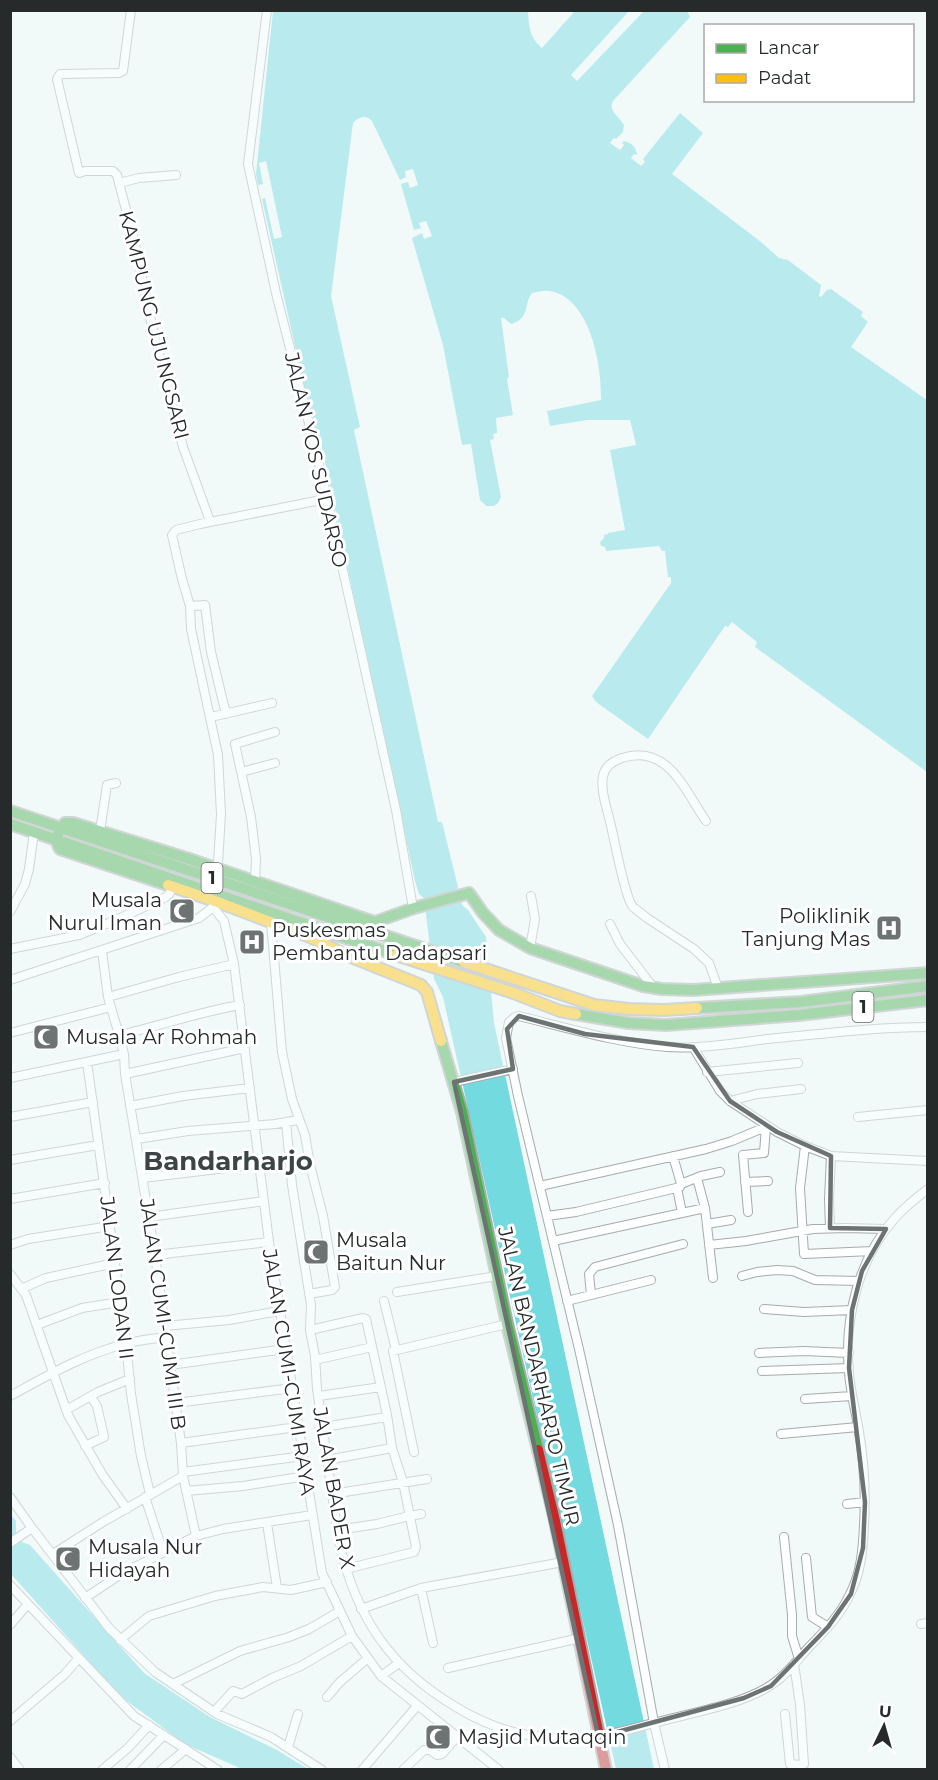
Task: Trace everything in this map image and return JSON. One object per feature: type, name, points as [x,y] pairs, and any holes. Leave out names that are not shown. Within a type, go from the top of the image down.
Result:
[{"type":"main road","name":"1","points":[[10,811],[218,875],[413,946],[594,1005],[629,1010],[663,1010],[801,1002],[927,986]]},
{"type":"main road","points":[[328,938],[271,922],[215,900],[60,849],[56,845],[56,839],[60,827],[69,822],[100,831],[218,875],[255,881],[374,921]]},
{"type":"main road","name":"1","points":[[10,824],[56,839],[215,900],[328,938],[357,942],[511,992],[560,1011],[629,1023],[666,1025],[799,1015],[927,1000]]},
{"type":"main road","points":[[357,942],[361,927],[374,921],[469,893],[499,930],[531,948],[643,986],[693,990],[927,973]]},
{"type":"main road","name":"JALAN BANDARHARJO TIMUR","points":[[328,938],[346,955],[421,985],[427,992],[456,1082],[496,1276],[602,1735],[606,1770]]},
{"type":"street","points":[[119,183],[113,171],[79,173],[57,79],[60,74],[123,71],[131,10]]},
{"type":"street","name":"JALAN YOS SUDARSO","points":[[267,10],[248,164],[276,293],[317,455],[419,906]]},
{"type":"street","name":"KAMPUNG UJUNGSARI","points":[[176,175],[139,178],[119,183],[183,447],[210,522]]},
{"type":"street","points":[[10,980],[200,918],[215,900],[221,814],[218,755],[191,629],[190,606],[172,535],[176,530],[210,522],[326,500]]},
{"type":"street","points":[[190,606],[205,604],[211,652],[226,714]]},
{"type":"street","points":[[211,717],[272,703]]},
{"type":"street","points":[[255,881],[256,860],[250,817],[234,746],[236,743],[275,732]]},
{"type":"street","points":[[705,821],[673,771],[660,761],[646,756],[630,756],[607,766],[603,773],[602,782],[630,902],[647,918],[694,949],[709,963],[718,988]]},
{"type":"street","points":[[241,772],[275,763]]},
{"type":"street","points":[[100,831],[106,785],[116,783]]},
{"type":"street","points":[[10,912],[25,884],[34,832]]},
{"type":"street","points":[[10,949],[79,935],[166,897],[172,887]]},
{"type":"street","points":[[531,896],[535,919],[531,948]]},
{"type":"street","name":"JALAN CUMI-CUMI RAYA","points":[[215,900],[224,921],[234,964],[269,1242],[321,1568],[352,1636],[381,1676],[500,1770]]},
{"type":"street","points":[[271,922],[282,1052],[298,1120],[305,1136],[323,1216],[335,1287],[332,1290],[309,1294]]},
{"type":"street","points":[[610,924],[620,944],[653,987]]},
{"type":"street","name":"JALAN CUMI-CUMI III B","points":[[102,951],[108,997],[124,1054],[125,1074],[155,1255],[176,1403],[183,1474],[196,1536]]},
{"type":"street","points":[[108,997],[234,964]]},
{"type":"street","points":[[119,1035],[240,1005]]},
{"type":"street","points":[[10,1033],[47,1025],[111,1006]]},
{"type":"street","points":[[665,1770],[650,1724],[622,1545],[540,1186],[509,1070],[506,1038],[509,1022],[519,1017],[585,1034],[668,1047],[725,1045],[898,1027],[927,1027]]},
{"type":"street","points":[[693,1047],[720,1091],[730,1101],[767,1126],[805,1146],[831,1156],[927,1161]]},
{"type":"street","points":[[125,1074],[245,1048]]},
{"type":"street","points":[[10,1078],[124,1054]]},
{"type":"street","name":"JALAN LODAN II","points":[[87,1062],[147,1495],[163,1552]]},
{"type":"street","points":[[707,1072],[798,1063]]},
{"type":"street","points":[[456,1082],[509,1070]]},
{"type":"street","points":[[130,1106],[183,1096],[250,1088]]},
{"type":"street","points":[[730,1101],[758,1094],[801,1089]]},
{"type":"street","points":[[10,1118],[93,1102]]},
{"type":"street","points":[[858,1117],[927,1110]]},
{"type":"street","points":[[137,1140],[188,1131],[298,1120]]},
{"type":"street","name":"JALAN BADER X","points":[[286,1122],[292,1185],[309,1294],[310,1330],[318,1396],[337,1530],[346,1569],[361,1609],[376,1635],[403,1668],[429,1690],[457,1708],[508,1731],[536,1738],[560,1739],[602,1735],[744,1698],[771,1686],[797,1662],[828,1627],[851,1594],[863,1548],[866,1502],[849,1368],[852,1310],[862,1271],[872,1251],[886,1229],[911,1202],[927,1189]]},
{"type":"street","points":[[540,1186],[589,1173],[706,1149],[767,1126]]},
{"type":"street","points":[[748,1212],[743,1155],[764,1153],[767,1126]]},
{"type":"street","points":[[10,1160],[98,1145]]},
{"type":"street","points":[[805,1146],[801,1188],[803,1253],[872,1251]]},
{"type":"street","points":[[673,1156],[682,1213]]},
{"type":"street","points":[[830,1228],[831,1156]]},
{"type":"street","points":[[143,1178],[260,1164]]},
{"type":"street","points":[[547,1216],[576,1212],[679,1186],[720,1172]]},
{"type":"street","points":[[697,1178],[705,1208],[713,1278]]},
{"type":"street","points":[[745,1182],[768,1181]]},
{"type":"street","points":[[10,1200],[105,1183]]},
{"type":"street","points":[[149,1217],[264,1201]]},
{"type":"street","points":[[553,1241],[705,1208]]},
{"type":"street","points":[[707,1224],[731,1221]]},
{"type":"street","points":[[10,1245],[28,1239],[110,1226]]},
{"type":"street","points":[[709,1245],[746,1242],[803,1230],[886,1229]]},
{"type":"street","points":[[155,1255],[269,1242]]},
{"type":"street","points":[[591,1295],[589,1274],[595,1267],[683,1245]]},
{"type":"street","points":[[21,1289],[46,1278],[115,1263]]},
{"type":"street","points":[[742,1276],[777,1270],[793,1271],[815,1280],[860,1281]]},
{"type":"street","points":[[10,1274],[26,1295],[66,1410],[85,1446],[127,1509]]},
{"type":"street","points":[[397,1292],[496,1276]]},
{"type":"street","points":[[567,1300],[651,1281]]},
{"type":"street","points":[[384,1301],[396,1350],[393,1352],[414,1452]]},
{"type":"street","points":[[37,1325],[82,1308],[120,1302]]},
{"type":"street","points":[[764,1309],[804,1312],[852,1310]]},
{"type":"street","points":[[165,1326],[229,1320],[279,1311]]},
{"type":"street","points":[[310,1330],[366,1319],[392,1448],[403,1482],[416,1547],[414,1552],[346,1569]]},
{"type":"street","points":[[396,1350],[507,1324]]},
{"type":"street","points":[[10,1396],[54,1372],[104,1350],[126,1343],[166,1337]]},
{"type":"street","points":[[315,1360],[372,1347]]},
{"type":"street","points":[[170,1365],[285,1349]]},
{"type":"street","points":[[759,1353],[804,1351],[849,1353]]},
{"type":"street","points":[[762,1371],[849,1368]]},
{"type":"street","points":[[66,1410],[130,1379]]},
{"type":"street","points":[[318,1396],[381,1387]]},
{"type":"street","points":[[176,1403],[292,1388]]},
{"type":"street","points":[[805,1399],[852,1396]]},
{"type":"street","points":[[85,1446],[104,1437],[97,1406],[91,1397]]},
{"type":"street","points":[[323,1427],[387,1417]]},
{"type":"street","points":[[181,1443],[297,1427]]},
{"type":"street","points":[[781,1434],[858,1427]]},
{"type":"street","points":[[327,1460],[392,1448]]},
{"type":"street","points":[[53,1554],[183,1474],[303,1456]]},
{"type":"street","points":[[186,1491],[243,1486],[306,1476]]},
{"type":"street","points":[[332,1494],[427,1479]]},
{"type":"street","points":[[10,1497],[120,1640],[155,1672],[214,1712],[271,1737],[322,1770]]},
{"type":"street","points":[[847,1504],[866,1502]]},
{"type":"street","points":[[337,1530],[422,1514]]},
{"type":"street","points":[[86,1598],[121,1574],[196,1536],[223,1529],[312,1515]]},
{"type":"street","points":[[267,1523],[276,1588]]},
{"type":"street","points":[[10,1543],[32,1528]]},
{"type":"street","points":[[784,1537],[792,1635],[797,1662],[804,1764],[797,1768],[790,1764],[785,1714]]},
{"type":"street","points":[[806,1558],[812,1617],[828,1627]]},
{"type":"street","points":[[361,1609],[421,1588],[563,1562]]},
{"type":"street","points":[[120,1640],[149,1616],[214,1596],[263,1587],[291,1590],[327,1582]]},
{"type":"street","points":[[10,1585],[134,1716],[186,1749],[208,1767],[218,1770]]},
{"type":"street","points":[[421,1588],[433,1643]]},
{"type":"street","points":[[10,1625],[28,1604]]},
{"type":"street","points":[[173,1684],[240,1651],[309,1629],[340,1611]]},
{"type":"street","points":[[214,1712],[233,1691],[242,1694],[300,1666],[352,1636]]},
{"type":"street","points":[[448,1668],[580,1638]]},
{"type":"street","points":[[10,1721],[64,1675],[79,1658]]},
{"type":"street","points":[[327,1697],[340,1682],[368,1658]]},
{"type":"street","points":[[381,1676],[399,1663]]},
{"type":"street","points":[[362,1770],[417,1706]]},
{"type":"street","points":[[288,1748],[298,1714]]},
{"type":"street","points":[[102,1770],[128,1748],[149,1725]]},
{"type":"street","points":[[130,1770],[164,1735]]},
{"type":"street","points":[[403,1770],[424,1750],[430,1750],[437,1755],[442,1754],[457,1737]]},
{"type":"street","points":[[161,1770],[186,1749]]},
{"type":"street","points":[[10,1757],[20,1770]]},
{"type":"highlighted area","points":[[519,1016],[585,1034],[693,1047],[730,1101],[777,1132],[831,1156],[830,1228],[886,1229],[862,1271],[852,1310],[849,1368],[865,1502],[863,1548],[851,1594],[828,1627],[771,1686],[744,1698],[606,1735],[598,1735],[454,1082],[513,1069],[507,1029]]},
{"type":"water","points":[[273,11],[528,11],[532,35],[542,48],[575,11],[629,11],[571,75],[577,81],[644,11],[687,11],[690,17],[613,101],[613,111],[624,125],[623,132],[610,143],[620,150],[624,141],[631,144],[637,155],[634,154],[631,158],[641,166],[645,162],[643,159],[680,113],[703,133],[672,174],[779,258],[788,260],[821,285],[819,296],[821,297],[831,289],[863,312],[861,316],[868,322],[851,347],[927,400],[927,772],[755,647],[757,642],[732,622],[728,627],[725,626],[648,739],[596,702],[592,696],[671,583],[671,577],[668,577],[665,551],[662,551],[659,546],[606,551],[605,547],[601,546],[600,542],[604,535],[625,530],[610,450],[636,445],[630,420],[587,420],[550,426],[547,411],[601,400],[596,353],[584,320],[575,306],[564,296],[548,291],[532,293],[524,315],[517,321],[511,324],[501,318],[513,415],[496,418],[497,433],[493,434],[494,439],[490,440],[501,497],[494,506],[486,506],[480,500],[471,444],[462,445],[443,345],[412,238],[422,233],[424,239],[432,236],[426,221],[419,223],[421,228],[414,230],[401,184],[408,182],[410,188],[418,185],[413,169],[405,171],[406,177],[400,180],[372,121],[362,117],[353,123],[331,296],[360,427],[354,430],[438,822],[442,822],[462,905],[486,937],[494,1023],[654,1769],[616,1769],[443,997],[434,979],[424,898],[419,894],[415,881],[320,439],[315,435],[262,199],[265,198],[274,239],[282,237],[266,161],[259,163],[263,184],[258,185],[256,174]]},
{"type":"water","points":[[10,1514],[16,1521],[16,1532],[22,1542],[30,1545],[144,1673],[210,1717],[277,1750],[308,1769],[242,1769],[185,1744],[119,1695],[11,1574]]},
{"type":"traffic: fast","points":[[10,811],[464,962]]},
{"type":"traffic: fast","points":[[168,885],[60,849],[57,842],[59,832],[65,823],[73,823],[186,858],[374,922]]},
{"type":"traffic: fast","points":[[10,824],[396,955]]},
{"type":"traffic: fast","points":[[357,942],[361,927],[414,908],[469,893],[499,930],[530,948],[643,986],[693,990],[928,973]]},
{"type":"traffic: fast","points":[[697,1008],[801,1002],[928,986]]},
{"type":"traffic: fast","points":[[576,1014],[629,1023],[666,1025],[799,1015],[928,1000]]},
{"type":"traffic: fast","points":[[441,1041],[462,1112],[507,1324],[538,1450]]},
{"type":"traffic: slow","points":[[168,885],[310,937],[346,955],[421,985],[427,992],[441,1041]]},
{"type":"traffic: slow","points":[[396,955],[511,992],[560,1011],[576,1014]]},
{"type":"traffic: slow","points":[[464,962],[594,1005],[629,1009],[697,1008]]},
{"type":"traffic: jam","points":[[538,1450],[555,1521],[606,1770]]},
{"type":"place","name":"Musala Nurul Iman","points":[[182,911]]},
{"type":"place","name":"Poliklinik Tanjung Mas","points":[[889,928]]},
{"type":"place","name":"Puskesmas Pembantu Dadapsari","points":[[252,942]]},
{"type":"place","name":"Musala Ar Rohmah","points":[[46,1037]]},
{"type":"place","name":"Musala Baitun Nur","points":[[316,1252]]},
{"type":"place","name":"Musala Nur Hidayah","points":[[68,1559]]},
{"type":"place","name":"Masjid Mutaqqin","points":[[438,1737]]},
{"type":"district","name":"Bandarharjo","points":[[228,1161]]}]
